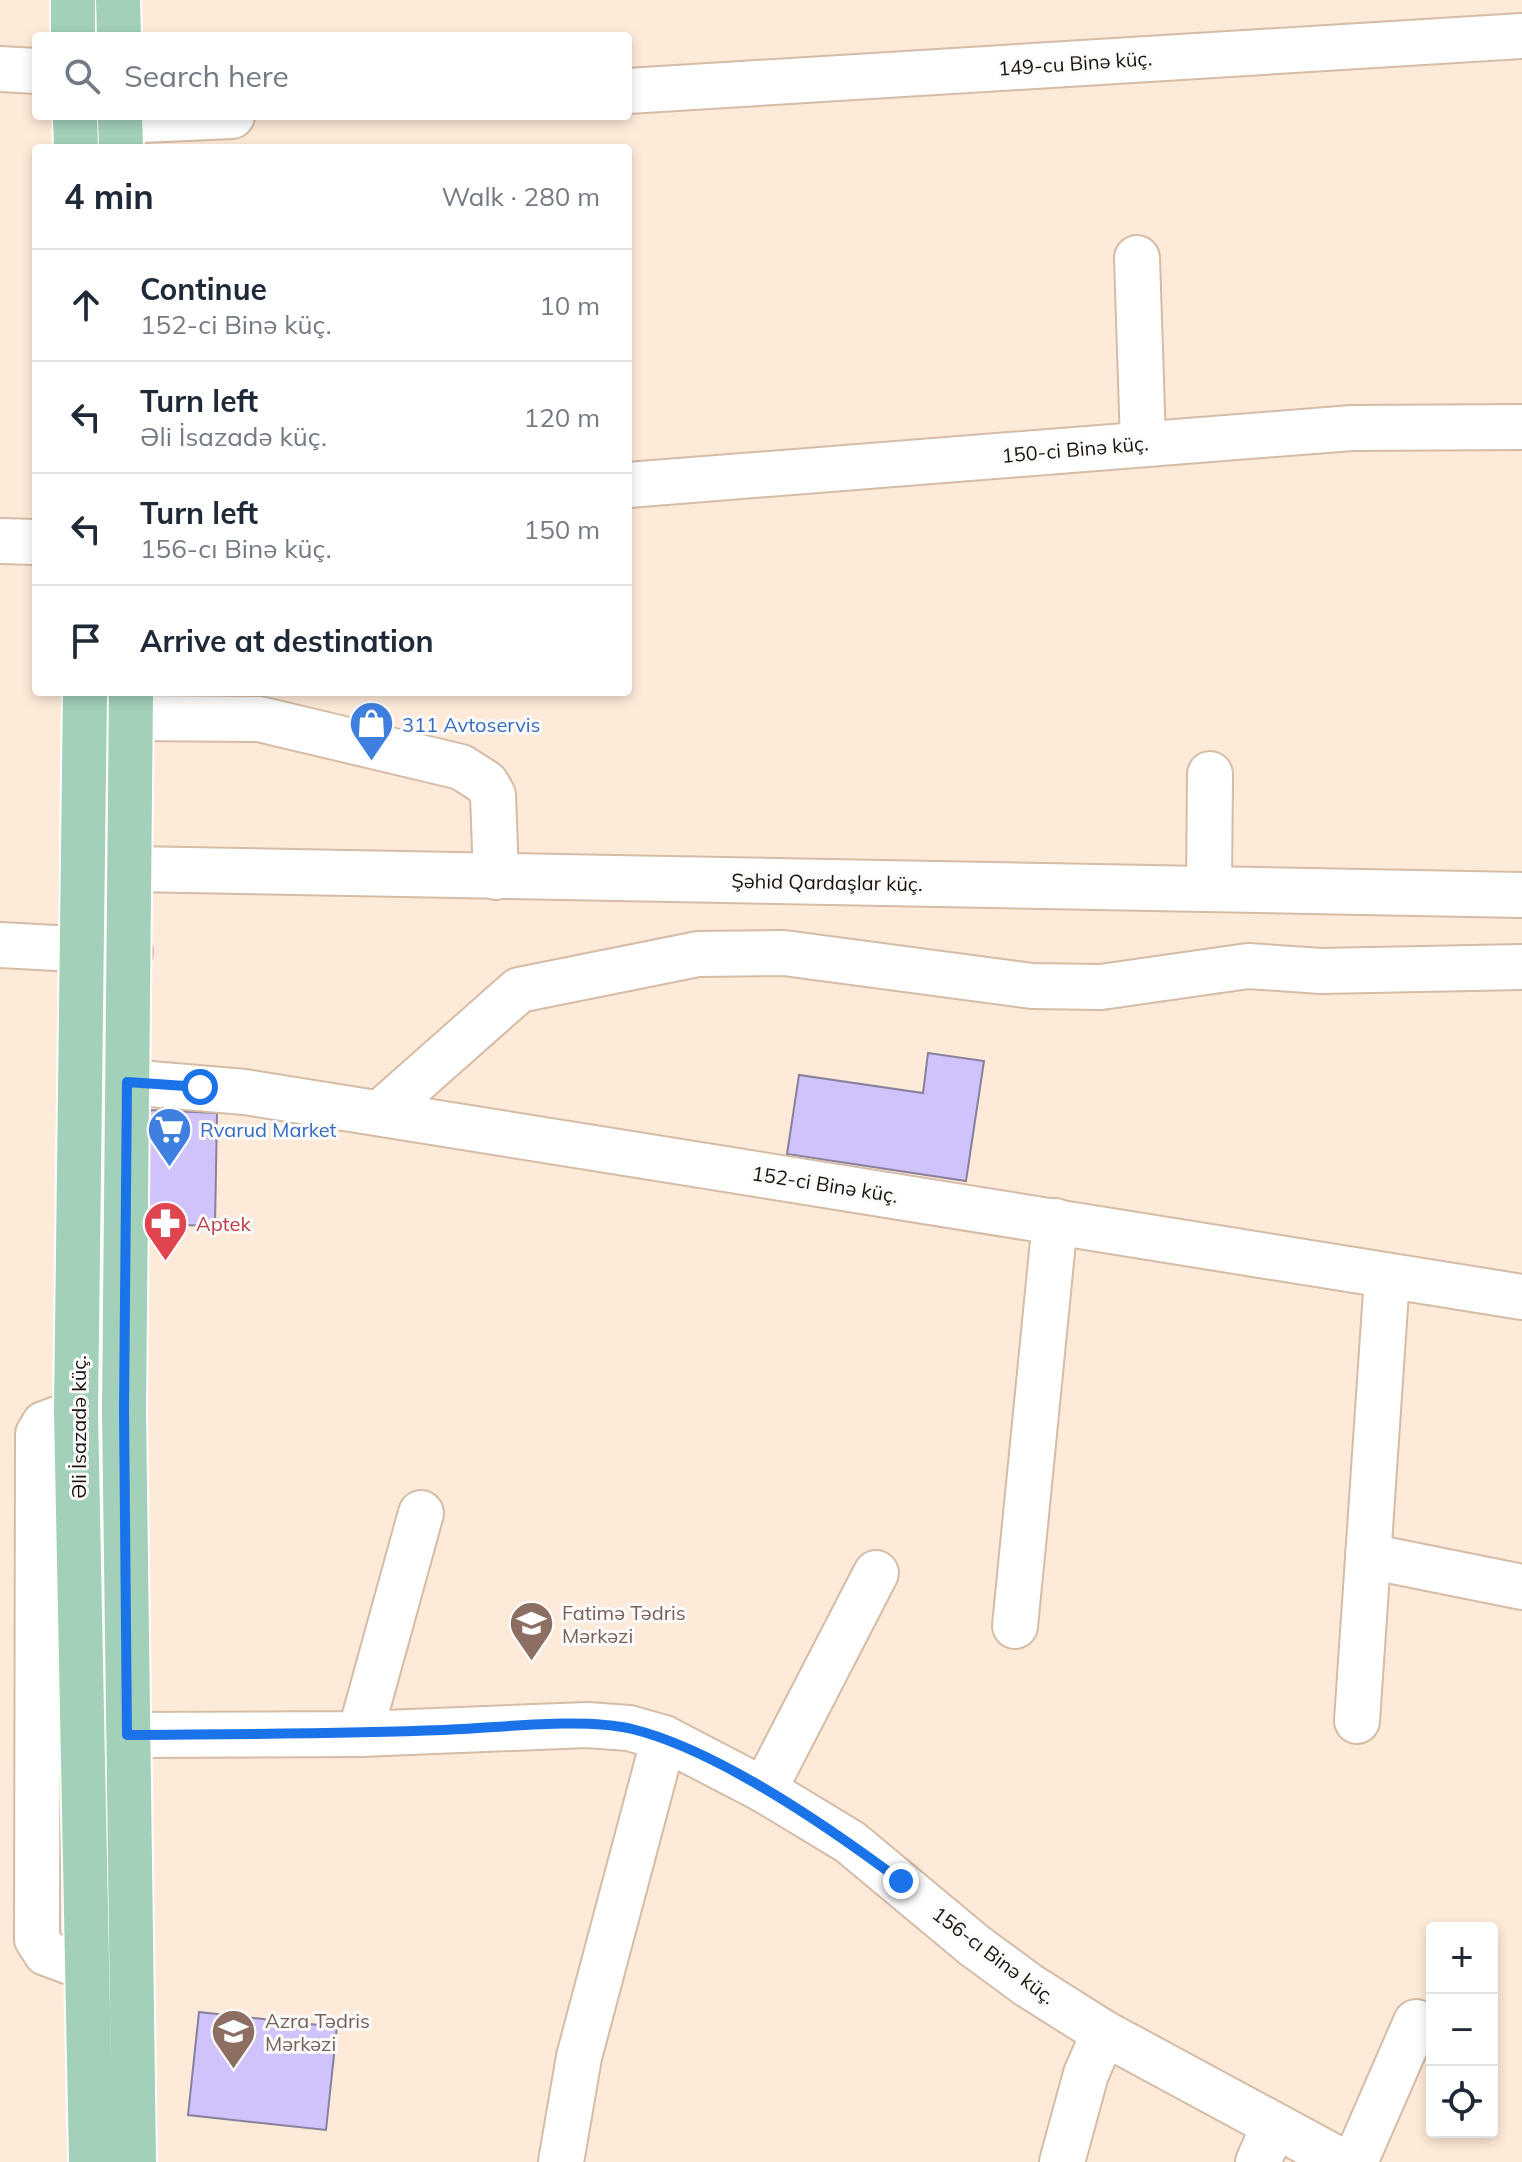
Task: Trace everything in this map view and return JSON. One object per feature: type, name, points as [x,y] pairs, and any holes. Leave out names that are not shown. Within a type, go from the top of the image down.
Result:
[{"type":"main road","points":[[73,0],[73,32]]},
{"type":"main road","points":[[118,0],[119,32]]},
{"type":"main road","points":[[75,120],[76,144]]},
{"type":"main road","name":"Əli İsazadə küç.","points":[[85,696],[76,1412],[91,2162]]},
{"type":"main road","points":[[131,705],[124,1410],[134,2162]]},
{"type":"main road","points":[[85,868],[131,869]]},
{"type":"street","name":"149-cu Binə küç.","points":[[632,91],[1522,36]]},
{"type":"street","points":[[0,69],[32,71]]},
{"type":"street","points":[[121,128],[195,120]]},
{"type":"street","points":[[1137,258],[1143,443]]},
{"type":"street","name":"150-ci Binə küç.","points":[[632,485],[1352,428],[1522,427]]},
{"type":"street","points":[[0,541],[32,542]]},
{"type":"street","points":[[131,705],[259,719],[461,767],[486,783],[493,795],[496,877]]},
{"type":"street","points":[[1209,888],[1210,774]]},
{"type":"street","name":"Şəhid Qardaşlar küç.","points":[[131,869],[1522,895]]},
{"type":"street","points":[[0,945],[130,952]]},
{"type":"street","points":[[380,1113],[519,990],[698,954],[784,953],[1046,986],[1101,987],[1248,966],[1321,971],[1522,967]]},
{"type":"street","name":"152-ci Binə küç.","points":[[127,1082],[245,1092],[1522,1297]]},
{"type":"street","points":[[1015,1626],[1055,1221]]},
{"type":"street","points":[[1357,1721],[1387,1277]]},
{"type":"street","points":[[360,1734],[421,1513]]},
{"type":"street","points":[[1368,1556],[1522,1587]]},
{"type":"street","points":[[764,1790],[876,1573]]},
{"type":"street","name":"156-cı Binə küç.","points":[[127,1735],[360,1734],[587,1725],[629,1728],[664,1738],[764,1790],[850,1842],[985,1954],[1266,2144],[1343,2162]]},
{"type":"street","points":[[561,2162],[579,2057],[664,1738]]},
{"type":"street","points":[[1355,2162],[1416,2022]]},
{"type":"street","points":[[1062,2162],[1086,2074],[1104,2033]]},
{"type":"building","points":[[928,1053],[984,1061],[966,1181],[787,1154],[799,1075],[923,1093]]},
{"type":"building","points":[[148,1110],[217,1113],[215,1226],[145,1224]]},
{"type":"building","points":[[199,2012],[337,2027],[326,2130],[188,2115]]},
{"type":"place","name":"311 Avtoservis","points":[[371,763]]},
{"type":"place","name":"Rvarud Market","points":[[169,1168]]},
{"type":"place","name":"Aptek","points":[[165,1262]]},
{"type":"place","name":"Fatimə Tədris Mərkəzi","points":[[531,1663]]},
{"type":"place","name":"Azra Tədris Mərkəzi","points":[[234,2070]]},
{"type":"route","points":[[200,1087],[127,1082],[124,1410],[127,1735],[360,1734],[587,1725],[629,1728],[664,1738],[697,1753],[764,1790],[850,1842],[901,1881]]}]
